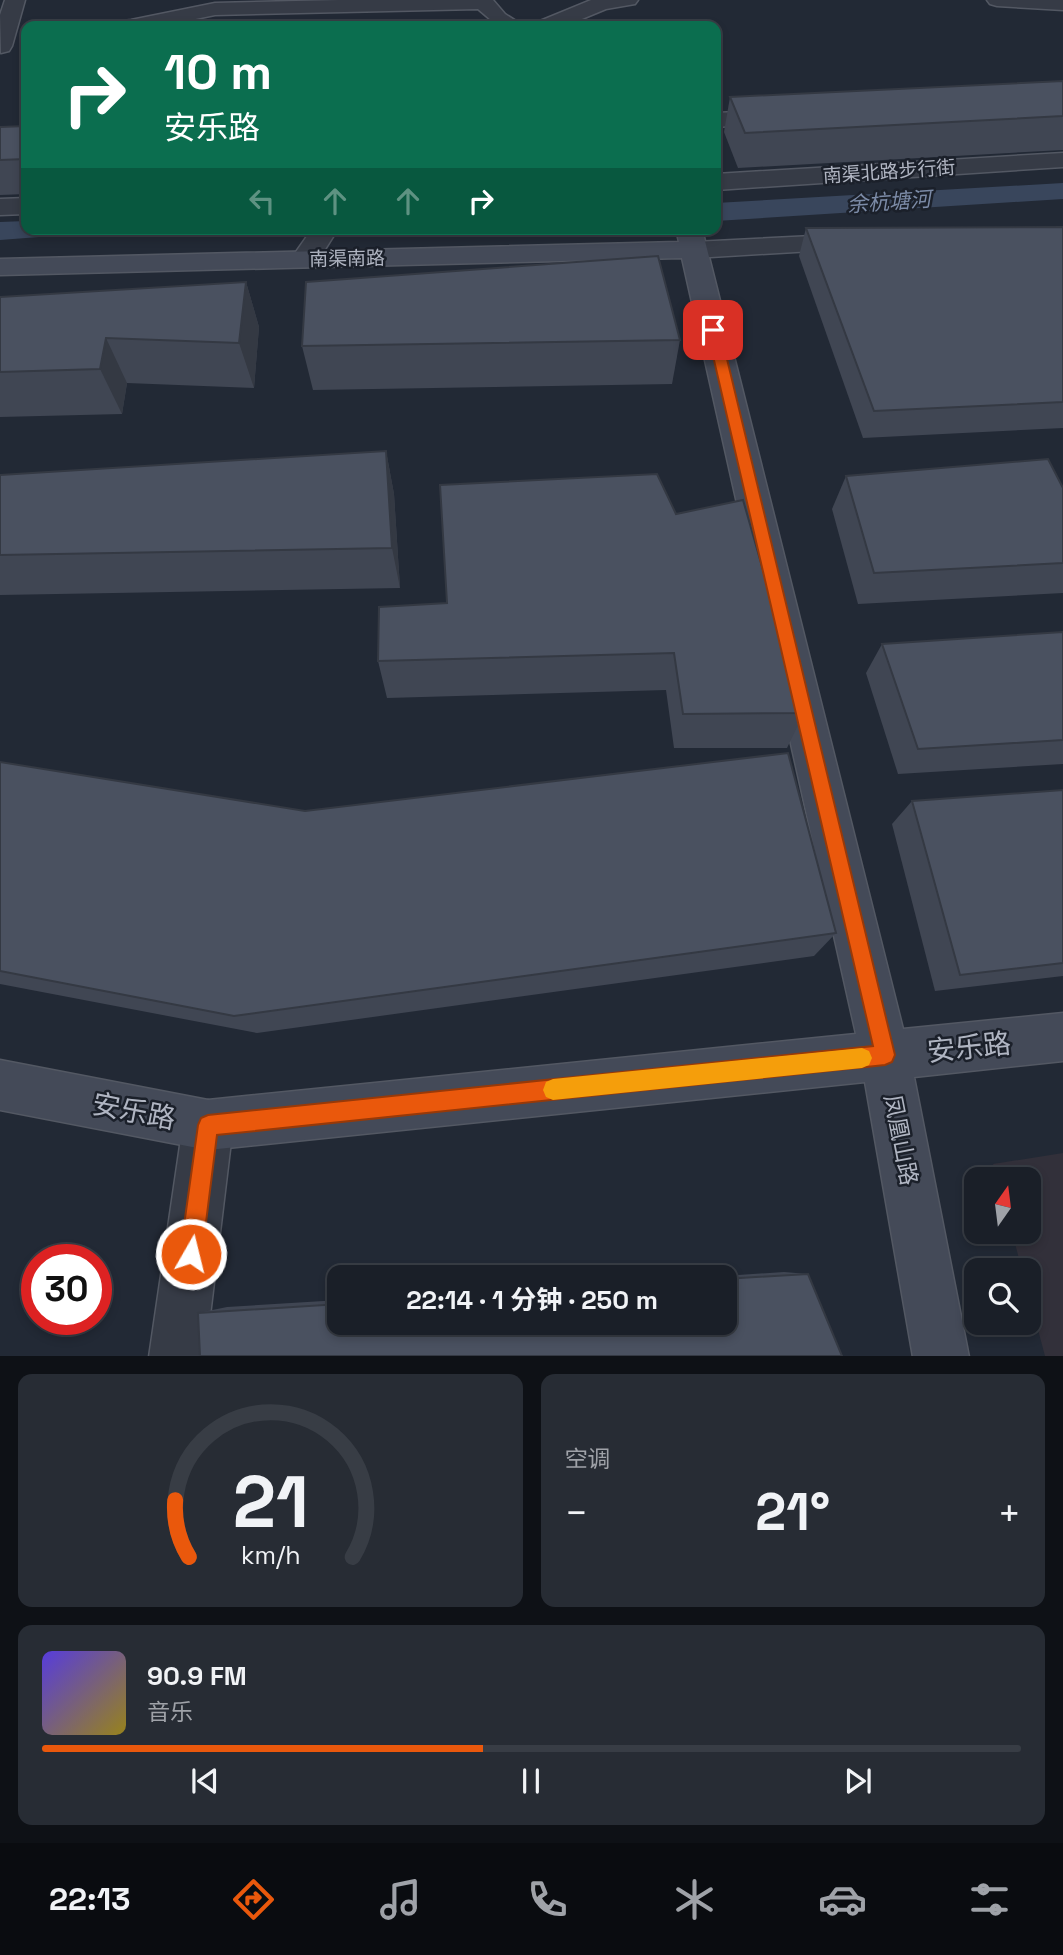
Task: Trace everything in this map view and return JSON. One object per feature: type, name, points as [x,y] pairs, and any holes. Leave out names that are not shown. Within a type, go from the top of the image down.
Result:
[{"type":"street","points":[[15,0],[1,46],[21,44]]},
{"type":"street","points":[[560,21],[602,3],[628,0]]},
{"type":"street","points":[[997,0],[1063,4]]},
{"type":"street","points":[[156,21],[215,9],[363,16],[484,3],[504,21]]},
{"type":"street","points":[[721,120],[799,116]]},
{"type":"street","name":"南渠北路步行街","points":[[721,182],[1063,160]]},
{"type":"street","points":[[0,207],[21,206]]},
{"type":"street","points":[[305,259],[321,235]]},
{"type":"street","points":[[692,239],[872,242]]},
{"type":"street","name":"南渠南路","points":[[0,267],[305,259],[692,239]]},
{"type":"street","name":"凤凰山路","points":[[692,239],[885,1055],[941,1356]]},
{"type":"street","name":"安乐路","points":[[0,1086],[208,1125],[1063,1037]]},
{"type":"street","points":[[177,1356],[208,1125]]},
{"type":"shaded area","points":[[1063,1153],[1063,1356],[1045,1356],[1039,1335],[1041,1258],[1019,1258],[1015,1244],[1041,1244],[1041,1167],[994,1167],[993,1164]]},
{"type":"building","points":[[1063,81],[1063,116],[745,133],[730,97]]},
{"type":"building","points":[[21,126],[21,159],[0,160],[0,127]]},
{"type":"building","points":[[1063,227],[1063,402],[874,411],[806,228]]},
{"type":"building","points":[[658,256],[680,340],[302,346],[306,282]]},
{"type":"building","points":[[246,282],[239,343],[106,338],[100,369],[0,372],[0,297]]},
{"type":"building","points":[[386,451],[392,548],[0,555],[0,475]]},
{"type":"building","points":[[1048,459],[1063,488],[1063,563],[874,573],[846,476]]},
{"type":"building","points":[[657,474],[676,514],[743,500],[804,713],[683,714],[674,653],[378,661],[379,607],[447,603],[440,485]]},
{"type":"building","points":[[1063,632],[1063,740],[918,749],[882,644]]},
{"type":"building","points":[[788,753],[836,933],[234,1016],[0,971],[0,762],[305,811]]},
{"type":"building","points":[[1063,790],[1063,963],[960,975],[912,801]]},
{"type":"building","points":[[808,1274],[842,1356],[200,1356],[198,1313],[327,1305],[327,1335],[737,1335],[737,1278]]},
{"type":"waterway","name":"余杭塘河","points":[[721,212],[1063,191]]},
{"type":"waterway","name":"余杭塘河","points":[[0,231],[21,230]]},
{"type":"slow traffic","points":[[553,1090],[862,1058]]},
{"type":"route","points":[[191,1254],[208,1125],[885,1055],[713,330]]}]
